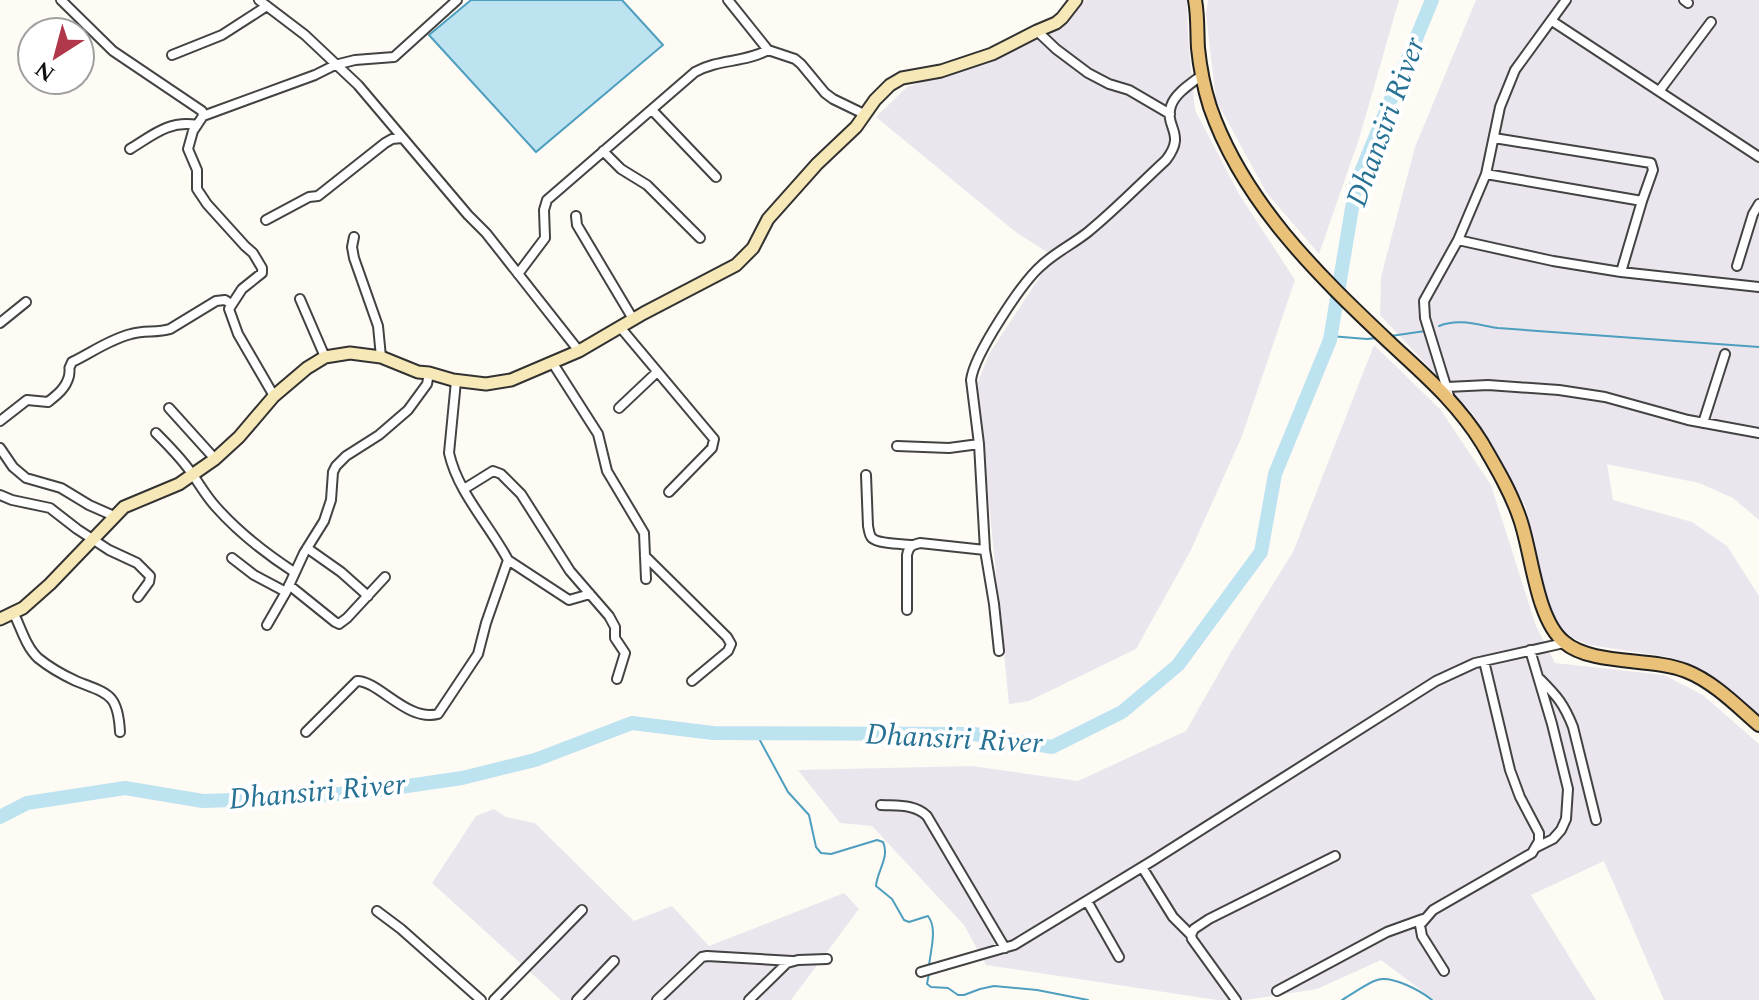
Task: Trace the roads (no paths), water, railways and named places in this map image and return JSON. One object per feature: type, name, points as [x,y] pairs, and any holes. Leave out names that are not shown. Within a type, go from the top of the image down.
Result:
[{"type":"main road","points":[[1198,4],[1198,48],[1202,75],[1209,104],[1225,142],[1266,211],[1295,247],[1358,312],[1448,393],[1479,439],[1513,502],[1548,621],[1554,632],[1564,643],[1586,653],[1685,671],[1712,686],[1759,725]]},
{"type":"street","points":[[61,0],[113,51],[202,111],[203,116]]},
{"type":"street","points":[[259,0],[305,35],[358,85],[486,233],[579,351]]},
{"type":"street","points":[[274,396],[238,334],[229,309],[242,289],[262,273],[262,268],[253,253],[197,189],[197,170],[188,149],[193,131],[203,116],[335,65],[394,57],[457,0]]},
{"type":"street","points":[[728,0],[768,50],[795,59],[825,93],[864,114]]},
{"type":"street","points":[[1566,0],[1515,70],[1500,107],[1486,174],[1458,240],[1424,301],[1425,318],[1448,393],[1488,385],[1559,390],[1605,397],[1703,423],[1759,433]]},
{"type":"street","points":[[0,619],[14,614],[50,584],[124,507],[179,484],[215,459],[239,437],[274,396],[325,357],[350,353],[381,357],[418,372],[486,384],[511,380],[579,351],[736,265],[753,248],[768,219],[817,164],[856,127],[890,85],[902,78],[941,71],[992,54],[1056,23],[1072,1]]},
{"type":"street","points":[[172,55],[222,35],[267,6]]},
{"type":"street","points":[[1552,21],[1759,157]]},
{"type":"street","points":[[1660,90],[1711,22]]},
{"type":"street","points":[[1037,31],[1088,73],[1129,90],[1170,114]]},
{"type":"street","points":[[518,274],[545,238],[544,210],[547,200],[695,72],[707,65],[748,58],[768,50]]},
{"type":"street","points":[[999,651],[985,550],[972,372],[1025,283],[1040,266],[1088,232],[1174,150],[1176,138],[1171,105],[1202,75]]},
{"type":"street","points":[[652,110],[716,177]]},
{"type":"street","points":[[130,149],[174,124],[197,125]]},
{"type":"street","points":[[266,220],[304,199],[318,196],[385,143],[402,138]]},
{"type":"street","points":[[1494,138],[1648,162],[1653,166],[1621,272]]},
{"type":"street","points":[[603,151],[621,169],[647,185],[700,238]]},
{"type":"street","points":[[1486,174],[1642,201]]},
{"type":"street","points":[[1737,266],[1759,204]]},
{"type":"street","points":[[576,216],[577,225],[633,319]]},
{"type":"street","points":[[354,237],[354,258],[378,326],[381,357]]},
{"type":"street","points":[[1458,240],[1621,272],[1759,287]]},
{"type":"street","points":[[300,299],[325,357]]},
{"type":"street","points":[[0,421],[27,400],[48,402],[66,384],[72,362],[121,337],[170,329],[216,301],[225,300],[231,304]]},
{"type":"street","points":[[0,323],[26,302]]},
{"type":"street","points":[[620,327],[714,439],[712,448],[669,492]]},
{"type":"street","points":[[1703,423],[1725,354]]},
{"type":"street","points":[[552,362],[598,434],[607,471],[644,533],[646,579]]},
{"type":"street","points":[[267,625],[329,510],[336,466],[408,410],[427,384],[429,373]]},
{"type":"street","points":[[619,408],[656,373]]},
{"type":"street","points":[[456,381],[449,453],[452,464],[508,560],[569,600],[590,594]]},
{"type":"street","points":[[169,408],[215,459]]},
{"type":"street","points":[[156,433],[193,475],[214,506],[243,535],[294,572]]},
{"type":"street","points":[[897,446],[949,448],[979,444]]},
{"type":"street","points":[[0,448],[13,467],[26,478],[61,488],[112,518]]},
{"type":"street","points":[[464,489],[493,471],[501,474],[521,494],[570,571],[615,627],[615,638],[625,653],[617,679]]},
{"type":"street","points":[[866,475],[868,526],[873,538],[912,545],[920,543],[985,550]]},
{"type":"street","points":[[0,495],[50,508],[109,550],[131,559],[150,576],[138,597]]},
{"type":"street","points":[[907,610],[907,555],[912,545]]},
{"type":"street","points":[[307,548],[368,596]]},
{"type":"street","points":[[645,556],[731,644],[728,651],[692,681]]},
{"type":"street","points":[[232,558],[254,575],[288,588],[339,624],[385,577]]},
{"type":"street","points":[[306,732],[361,680],[407,708],[438,714],[478,654],[508,560]]},
{"type":"street","points":[[14,614],[27,642],[40,659],[112,699],[119,715],[120,732]]},
{"type":"street","points":[[921,972],[1005,948],[1142,867],[1436,681],[1475,663],[1564,643]]},
{"type":"street","points":[[1530,650],[1568,789],[1566,819],[1561,830],[1553,839],[1537,847]]},
{"type":"street","points":[[1444,971],[1420,931],[1424,919],[1433,910],[1532,853],[1539,841],[1539,833],[1510,770],[1484,661]]},
{"type":"street","points":[[1538,678],[1560,699],[1568,714],[1596,820]]},
{"type":"street","points":[[881,805],[910,806],[927,816],[1005,948]]},
{"type":"street","points":[[1191,935],[1194,929],[1209,919],[1335,856]]},
{"type":"street","points":[[1142,867],[1173,917],[1191,935],[1236,1000]]},
{"type":"street","points":[[1087,901],[1119,957]]},
{"type":"street","points":[[494,1000],[582,910]]},
{"type":"street","points":[[377,911],[477,999]]},
{"type":"street","points":[[1277,991],[1387,932],[1424,919]]},
{"type":"street","points":[[657,1000],[702,957],[792,961],[827,959]]},
{"type":"street","points":[[577,1000],[614,961]]},
{"type":"street","points":[[749,1000],[783,965],[792,961]]},
{"type":"water","points":[[471,0],[622,0],[663,45],[536,152],[429,35]]},
{"type":"waterway","name":"Dhansiri River","points":[[0,817],[27,803],[125,788],[203,801],[296,798],[462,778],[535,760],[632,723],[713,733],[974,734],[1052,747],[1122,712],[1178,665],[1261,552],[1275,474],[1330,340],[1356,184],[1432,0]]},
{"type":"waterway","points":[[1439,326],[1461,322],[1498,328],[1759,347]]},
{"type":"waterway","points":[[1391,336],[1425,331]]},
{"type":"waterway","points":[[1330,336],[1377,338]]},
{"type":"waterway","points":[[756,733],[788,792],[809,815],[816,847],[821,853],[831,854],[877,840],[883,842],[885,853],[876,886],[892,899],[904,920],[909,922],[928,916],[933,934],[929,967]]},
{"type":"waterway","points":[[929,973],[927,984],[948,988],[958,995],[994,986],[1088,1000]]},
{"type":"waterway","points":[[1342,1000],[1383,979],[1406,985],[1432,1000]]}]
